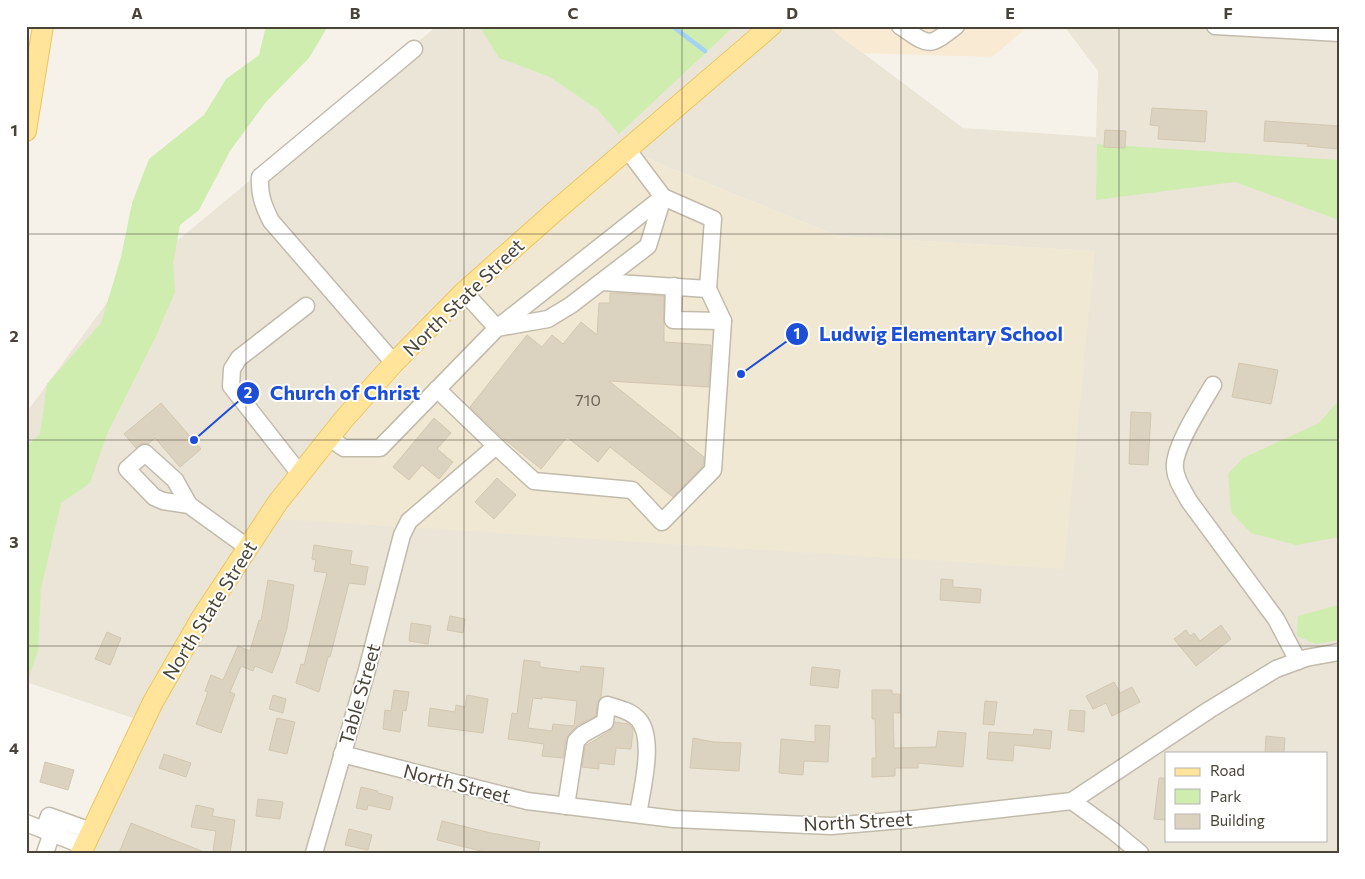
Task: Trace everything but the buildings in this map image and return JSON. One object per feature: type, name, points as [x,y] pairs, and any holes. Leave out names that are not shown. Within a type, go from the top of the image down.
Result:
[{"type":"main road","points":[[26,131],[43,26]]},
{"type":"main road","name":"North State Street","points":[[85,843],[152,702],[202,617],[247,547],[300,474],[350,412],[394,363],[464,292],[771,26]]},
{"type":"street","points":[[900,26],[925,42],[938,41],[956,26]]},
{"type":"street","points":[[1215,26],[1339,32]]},
{"type":"street","points":[[394,363],[271,221],[261,201],[259,188],[260,176],[414,49]]},
{"type":"street","points":[[437,389],[534,481],[632,490],[662,522],[713,470],[723,322],[708,289],[713,219],[663,197],[627,149]]},
{"type":"street","points":[[497,328],[548,319],[572,305],[648,246],[663,197]]},
{"type":"street","points":[[329,438],[344,448],[380,448],[497,328],[663,197]]},
{"type":"street","points":[[602,282],[708,289]]},
{"type":"street","points":[[674,286],[673,320],[723,322]]},
{"type":"street","points":[[464,292],[497,328]]},
{"type":"street","points":[[300,474],[231,386],[232,369],[239,358],[306,306]]},
{"type":"street","points":[[1212,384],[1176,455],[1175,469],[1178,481],[1189,501],[1276,619],[1298,661]]},
{"type":"street","name":"Table Street","points":[[314,853],[367,670],[402,535],[409,521],[496,446]]},
{"type":"street","points":[[189,505],[247,547]]},
{"type":"street","name":"North Street","points":[[342,754],[527,801],[674,819],[831,826],[914,819],[1072,801],[1209,710],[1276,669],[1298,661],[1339,652]]},
{"type":"street","points":[[566,806],[576,741],[583,734],[605,722],[607,705],[625,710],[638,719],[647,735],[648,750],[638,814]]},
{"type":"street","points":[[1072,801],[1140,853]]},
{"type":"street","points":[[26,823],[85,843]]},
{"type":"street","points":[[45,853],[48,831]]},
{"type":"shaded area","points":[[437,26],[758,26],[323,430],[215,579],[133,718],[26,682],[26,413],[114,293]]},
{"type":"shaded area","points":[[785,26],[827,26],[963,128],[1096,137],[1098,71],[1064,26],[1339,26],[1339,643],[1294,653],[1307,663],[1339,658],[1339,853],[89,853],[168,693],[277,519],[1095,251],[838,236],[636,154]]},
{"type":"shaded area","points":[[827,26],[1029,26],[992,57],[862,53]]},
{"type":"shaded area","points":[[636,154],[838,236],[1095,251],[1064,569],[277,519],[346,431],[453,318],[555,220]]},
{"type":"green space","points":[[266,26],[328,26],[309,58],[266,102],[230,151],[199,210],[180,225],[173,263],[175,292],[157,334],[107,434],[90,483],[61,503],[41,588],[38,650],[26,686],[26,447],[40,434],[47,384],[101,323],[121,257],[132,203],[149,159],[204,115],[226,79],[259,55]]},
{"type":"green space","points":[[471,26],[728,26],[731,29],[619,134],[597,109],[550,77],[499,58],[482,30]]},
{"type":"green space","points":[[1097,144],[1339,160],[1339,220],[1235,182],[1096,200]]},
{"type":"green space","points":[[1339,400],[1339,537],[1296,545],[1251,533],[1231,512],[1228,474],[1243,458],[1319,423]]},
{"type":"green space","points":[[1339,602],[1339,640],[1316,644],[1297,636],[1298,616],[1338,605]]},
{"type":"waterway","points":[[672,26],[705,51]]},
{"type":"place","name":"Ludwig Elementary School","points":[[741,374]]},
{"type":"place","name":"Church of Christ","points":[[194,440]]}]
